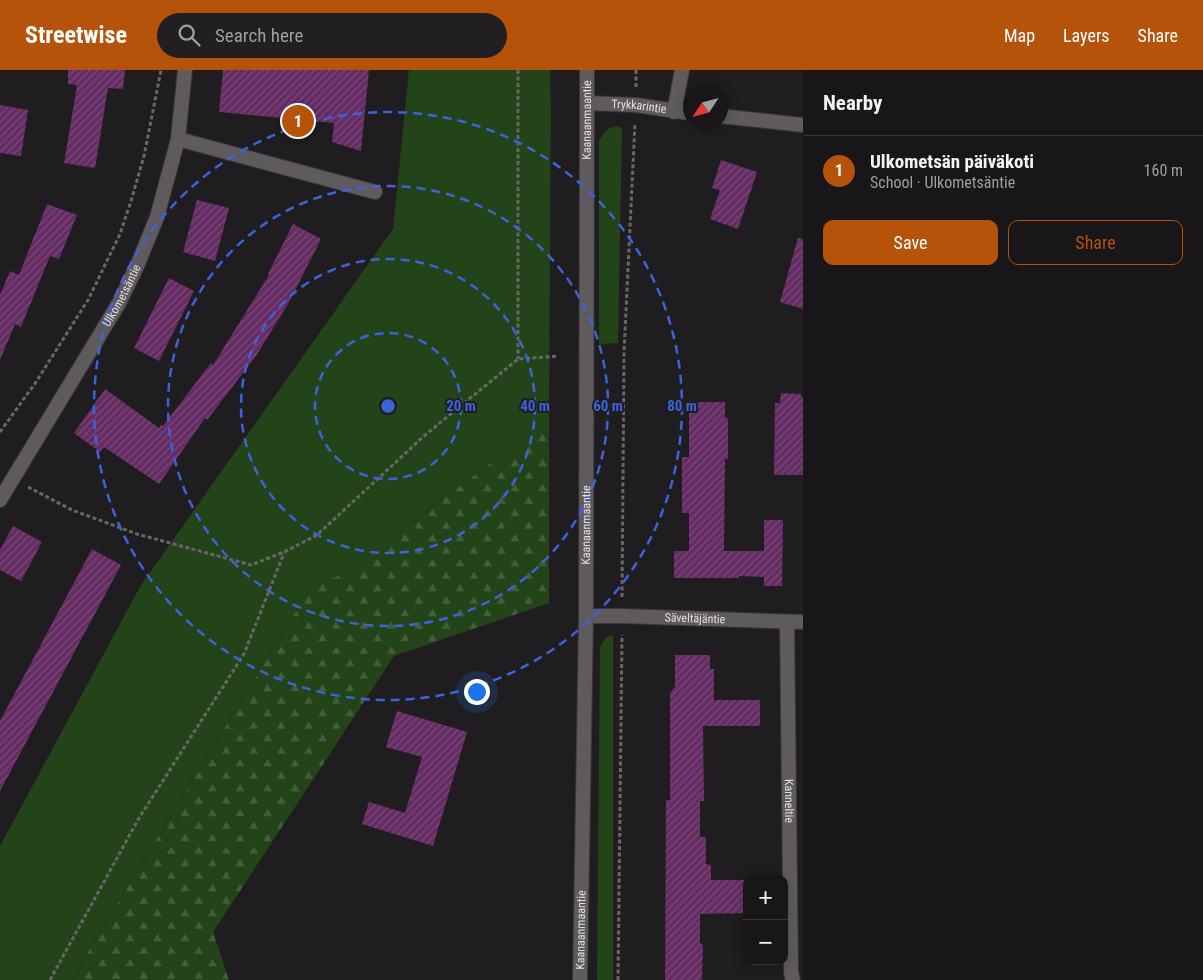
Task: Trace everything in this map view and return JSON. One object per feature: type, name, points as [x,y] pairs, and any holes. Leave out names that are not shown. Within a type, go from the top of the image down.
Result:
[{"type":"street","name":"Ulkometsäntie","points":[[0,500],[119,303],[137,266],[157,217],[178,138],[185,70]]},
{"type":"street","name":"Kaanaanmaantie","points":[[580,980],[586,616],[586,70]]},
{"type":"street","points":[[674,112],[682,70]]},
{"type":"street","name":"Trykkarintie","points":[[587,103],[636,105],[683,113]]},
{"type":"street","points":[[728,117],[803,125]]},
{"type":"street","points":[[178,138],[375,192]]},
{"type":"street","name":"Säveltäjäntie","points":[[586,616],[803,622]]},
{"type":"street","name":"Kanneltie","points":[[787,622],[791,972],[793,980]]},
{"type":"path","points":[[0,432],[36,382],[88,300],[120,234],[144,156],[161,70]]},
{"type":"path","points":[[518,70],[518,359]]},
{"type":"path","points":[[618,980],[624,352],[636,70]]},
{"type":"path","points":[[12,479],[81,513],[137,534],[251,565],[317,536],[424,436],[518,359],[558,356]]},
{"type":"path","points":[[50,980],[139,818],[244,654],[284,552]]},
{"type":"green space","points":[[409,70],[550,70],[549,419],[345,573],[310,588],[86,955],[73,980],[0,980],[0,846],[141,585],[393,229]]},
{"type":"green space","points":[[618,126],[622,129],[618,343],[599,344],[599,141],[607,131]]},
{"type":"green space","points":[[549,419],[549,603],[394,656],[213,932],[229,980],[73,980],[86,955],[310,588],[345,573]]},
{"type":"green space","points":[[613,635],[613,980],[597,980],[600,647],[606,637]]},
{"type":"building","points":[[68,70],[125,70],[123,89],[108,88],[95,168],[64,163],[77,85],[68,84]]},
{"type":"building","points":[[223,70],[369,70],[361,151],[332,142],[334,123],[219,112]]},
{"type":"building","points":[[0,105],[28,110],[21,156],[0,153]]},
{"type":"building","points":[[721,160],[757,172],[738,229],[710,219],[720,190],[712,188]]},
{"type":"building","points":[[197,200],[229,208],[215,261],[183,252]]},
{"type":"building","points":[[47,204],[77,215],[59,259],[50,256],[21,327],[15,324],[0,360],[0,295],[10,271],[19,275]]},
{"type":"building","points":[[293,224],[321,239],[288,304],[256,356],[207,420],[205,418],[159,484],[104,447],[100,452],[74,433],[105,389],[159,428],[161,425],[163,426],[211,363],[213,365],[269,275]]},
{"type":"building","points":[[798,238],[803,239],[803,309],[780,302]]},
{"type":"building","points":[[169,278],[194,291],[159,361],[134,348]]},
{"type":"building","points":[[781,393],[801,394],[801,397],[803,397],[803,475],[774,475],[775,403],[780,403]]},
{"type":"building","points":[[689,402],[725,402],[725,418],[728,418],[728,459],[725,459],[724,551],[764,551],[764,520],[783,520],[782,586],[764,586],[764,577],[674,578],[674,551],[689,551],[689,513],[682,513],[682,457],[689,457]]},
{"type":"building","points":[[13,526],[42,542],[21,581],[0,570],[0,550]]},
{"type":"building","points":[[92,549],[121,565],[0,791],[0,721]]},
{"type":"building","points":[[675,655],[710,655],[710,669],[714,669],[714,700],[760,700],[760,726],[703,726],[704,801],[700,801],[700,837],[706,837],[706,864],[711,865],[711,880],[743,880],[743,913],[700,914],[700,943],[703,945],[702,980],[665,980],[666,800],[670,800],[670,693],[675,687]]},
{"type":"building","points":[[397,711],[467,732],[433,846],[362,824],[369,802],[405,813],[422,757],[386,747]]},
{"type":"place","name":"Ulkometsän päiväkoti","points":[[298,121]]}]
